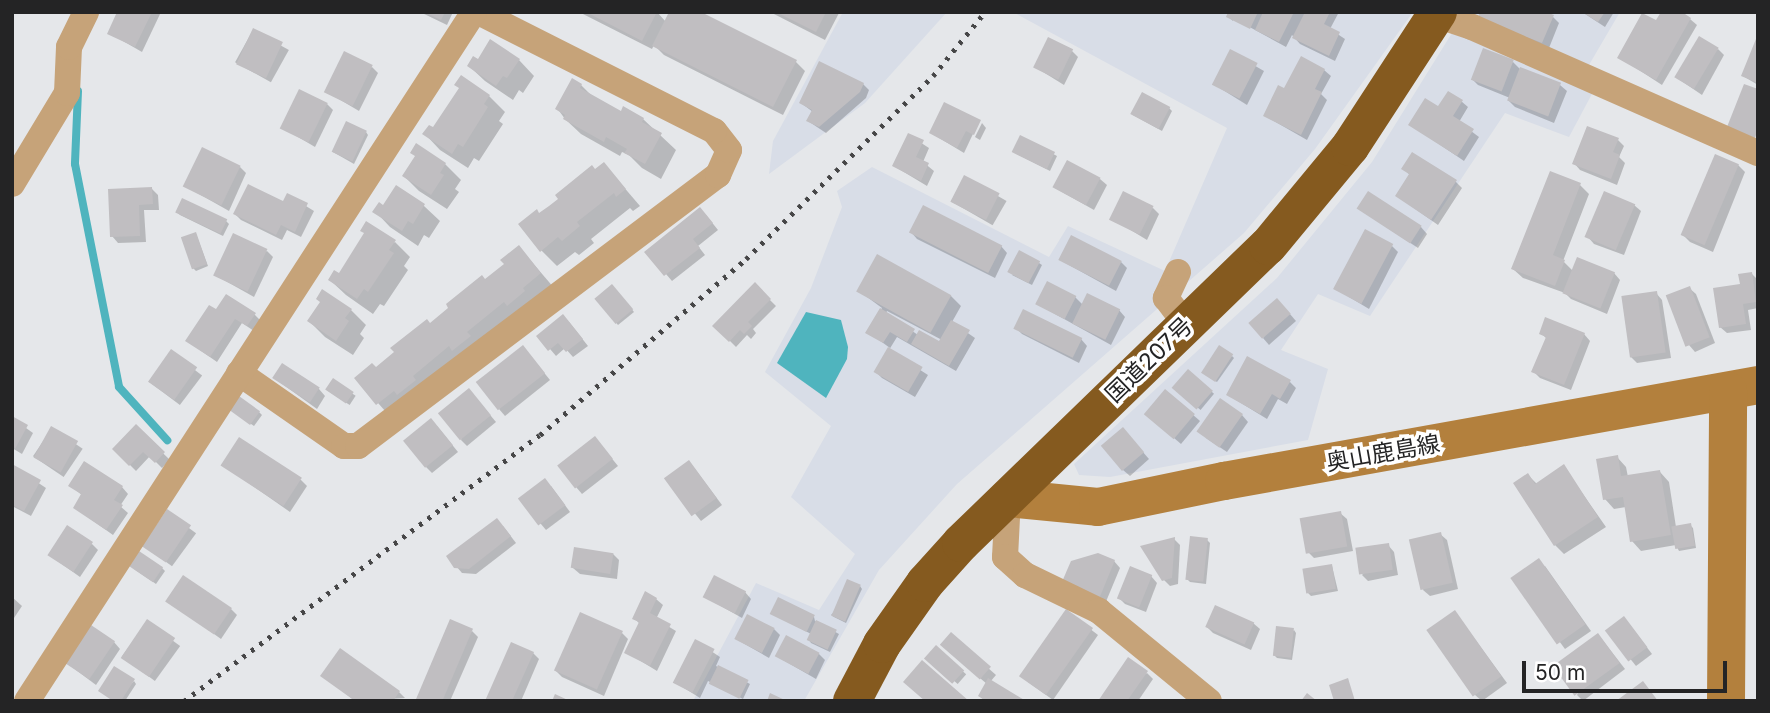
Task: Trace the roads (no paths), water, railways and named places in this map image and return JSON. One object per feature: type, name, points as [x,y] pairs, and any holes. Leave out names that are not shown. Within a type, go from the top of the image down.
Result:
[{"type":"highway","name":"国道207号","points":[[852,701],[882,644],[925,583],[1008,498],[1268,246],[1349,147],[1434,13]]},
{"type":"main road","name":"奥山鹿島線","points":[[1008,498],[1098,508],[1224,481],[1743,388]]},
{"type":"main road","points":[[1726,701],[1743,388]]},
{"type":"street","points":[[12,184],[67,93],[69,47],[86,12]]},
{"type":"street","points":[[27,701],[239,373],[476,12],[714,131],[729,150],[718,175],[358,446],[344,446],[239,373]]},
{"type":"street","points":[[1434,13],[1472,27],[1758,153]]},
{"type":"street","points":[[1178,272],[1166,298],[1186,325]]},
{"type":"street","points":[[1008,498],[1005,557],[1025,575],[1099,611],[1209,701]]},
{"type":"water","points":[[806,312],[841,320],[848,347],[847,359],[826,398],[777,363]]},
{"type":"waterway","points":[[78,91],[75,164],[119,387],[167,440]]},
{"type":"railway","points":[[184,701],[540,435],[746,259],[933,76],[985,12]]}]
